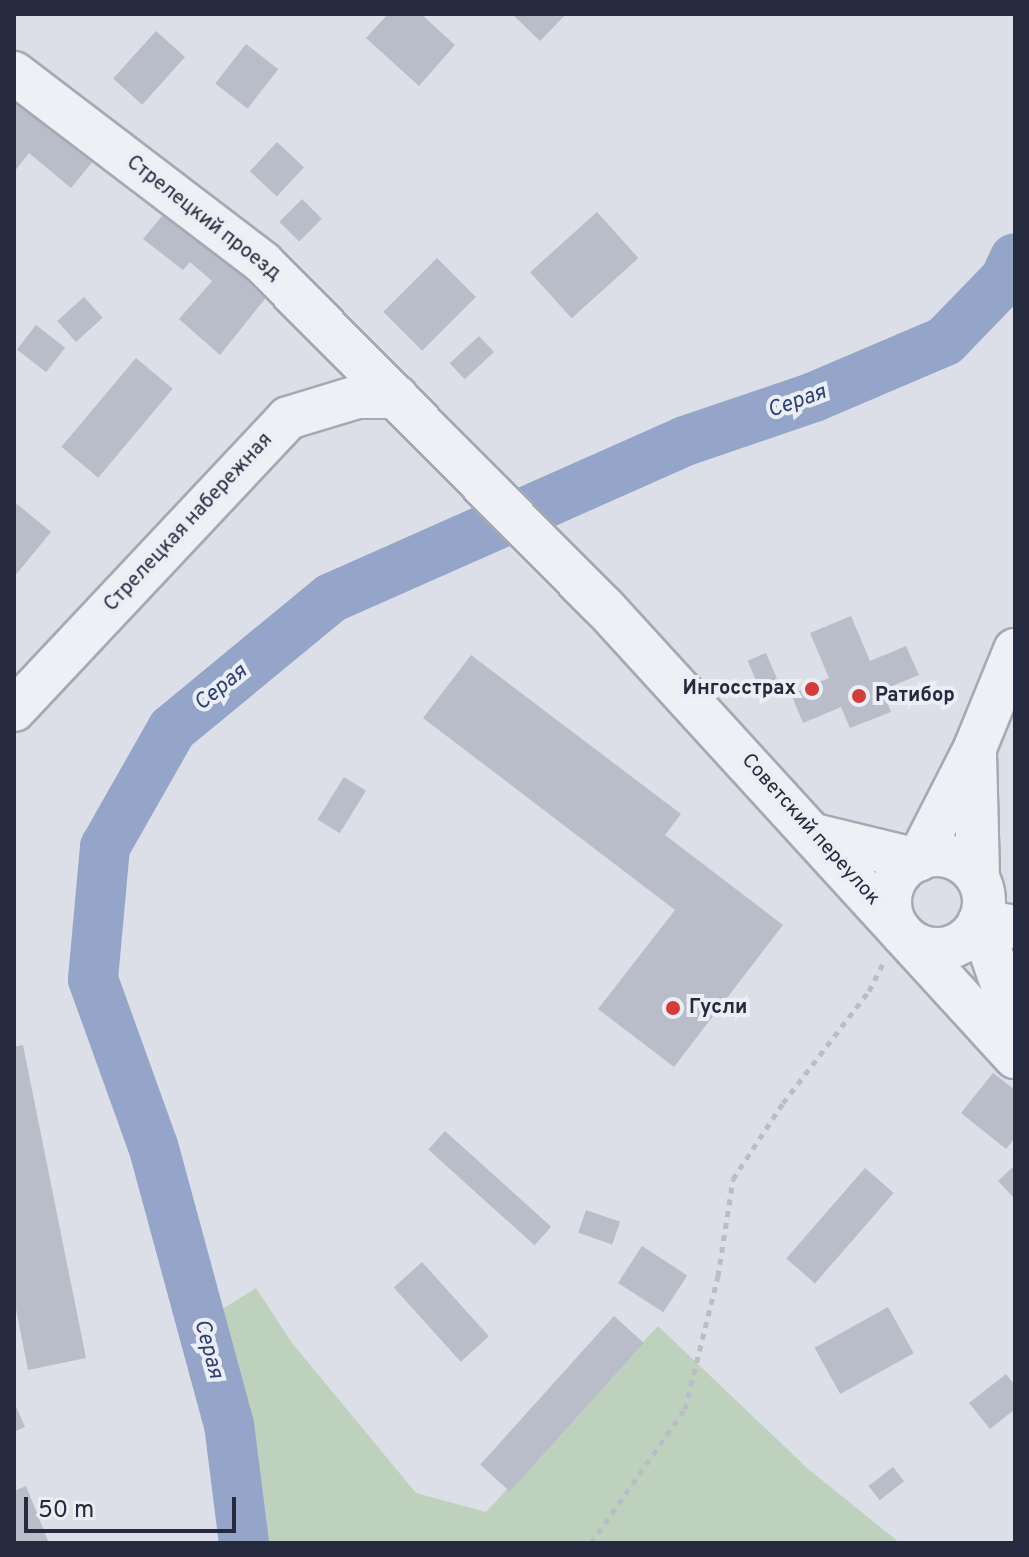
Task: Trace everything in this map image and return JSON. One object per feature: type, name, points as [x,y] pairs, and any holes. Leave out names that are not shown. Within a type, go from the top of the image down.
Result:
[{"type":"street","name":"Стрелецкий проезд","points":[[14,73],[263,263],[449,446]]},
{"type":"street","name":"Стрелецкая набережная","points":[[14,710],[288,418],[357,397],[397,397]]},
{"type":"street","name":"Советский переулок","points":[[449,446],[818,836],[1015,1057]]},
{"type":"street","points":[[998,924],[943,949],[919,945],[900,930],[890,904],[892,891],[906,867],[918,860],[975,748],[1015,650]]},
{"type":"street","points":[[975,748],[978,879],[984,900],[998,924],[1015,1022]]},
{"type":"street","points":[[818,836],[918,860],[952,858],[978,879]]},
{"type":"path","points":[[591,1543],[685,1409],[718,1276],[733,1179],[783,1103],[869,991],[900,930]]},
{"type":"green space","points":[[256,1288],[292,1343],[416,1493],[486,1512],[658,1326],[807,1468],[900,1543],[260,1543],[254,1488],[216,1313]]},
{"type":"building","points":[[388,14],[421,14],[455,45],[419,86],[366,38]]},
{"type":"building","points":[[512,14],[566,14],[540,41]]},
{"type":"building","points":[[156,31],[185,57],[142,105],[113,79]]},
{"type":"building","points":[[246,44],[278,69],[248,109],[215,83]]},
{"type":"building","points":[[14,97],[99,154],[71,188],[29,153],[14,172]]},
{"type":"building","points":[[277,142],[304,167],[277,196],[250,171]]},
{"type":"building","points":[[302,199],[322,219],[299,241],[279,222]]},
{"type":"building","points":[[172,204],[272,290],[220,355],[179,319],[212,281],[190,262],[183,270],[143,239]]},
{"type":"building","points":[[597,212],[638,258],[572,318],[530,272]]},
{"type":"building","points":[[437,258],[476,297],[422,351],[383,312]]},
{"type":"building","points":[[84,297],[103,318],[76,342],[57,321]]},
{"type":"building","points":[[36,325],[65,348],[46,372],[17,349]]},
{"type":"building","points":[[479,336],[494,352],[465,379],[450,363]]},
{"type":"building","points":[[136,358],[173,389],[98,478],[61,447]]},
{"type":"building","points":[[17,504],[51,532],[14,577],[14,509]]},
{"type":"building","points":[[851,616],[870,661],[906,646],[919,675],[882,690],[891,712],[850,728],[841,707],[803,723],[791,694],[829,678],[810,633]]},
{"type":"building","points":[[766,653],[777,679],[759,687],[748,661]]},
{"type":"building","points":[[471,655],[681,814],[665,835],[783,925],[674,1067],[598,1009],[675,910],[423,718]]},
{"type":"building","points":[[344,777],[366,791],[340,833],[318,819]]},
{"type":"building","points":[[23,1045],[86,1358],[28,1370],[14,1299],[14,1047]]},
{"type":"building","points":[[993,1073],[1015,1090],[1015,1138],[1006,1149],[961,1113]]},
{"type":"building","points":[[445,1131],[551,1227],[535,1245],[428,1150]]},
{"type":"building","points":[[1015,1165],[1015,1199],[998,1181]]},
{"type":"building","points":[[865,1168],[894,1193],[815,1283],[786,1259]]},
{"type":"building","points":[[586,1210],[620,1222],[612,1244],[578,1233]]},
{"type":"building","points":[[642,1246],[687,1275],[663,1312],[618,1283]]},
{"type":"building","points":[[422,1262],[489,1336],[461,1362],[394,1287]]},
{"type":"building","points":[[888,1307],[914,1353],[840,1394],[815,1348]]},
{"type":"building","points":[[614,1316],[644,1343],[510,1491],[480,1465]]},
{"type":"building","points":[[1006,1374],[1015,1385],[1015,1409],[990,1429],[969,1403]]},
{"type":"building","points":[[14,1402],[25,1427],[14,1432]]},
{"type":"building","points":[[893,1467],[904,1481],[880,1500],[869,1486]]},
{"type":"building","points":[[26,1486],[49,1543],[14,1543],[14,1491]]},
{"type":"waterway","name":"Серая","points":[[244,1543],[229,1425],[153,1146],[93,979],[105,847],[172,729],[331,598],[685,441],[814,397],[945,341],[1005,279],[1015,258]]},
{"type":"place","name":"Ингосстрах","points":[[812,689]]},
{"type":"place","name":"Ратибор","points":[[859,696]]},
{"type":"place","name":"Гусли","points":[[673,1008]]}]
